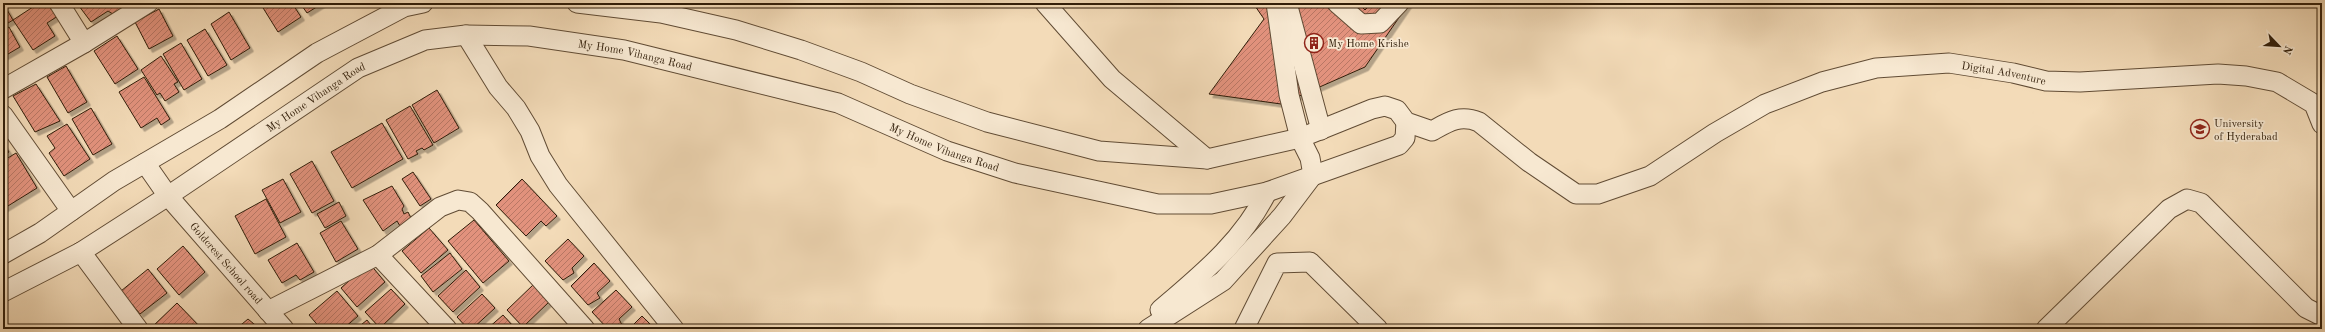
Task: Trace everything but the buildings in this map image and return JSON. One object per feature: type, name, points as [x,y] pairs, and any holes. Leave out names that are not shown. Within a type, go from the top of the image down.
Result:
[{"type":"street","points":[[59,3],[84,43]]},
{"type":"street","points":[[3,90],[84,43],[148,3]]},
{"type":"street","points":[[3,254],[40,233],[145,163],[220,119],[299,65],[349,35],[404,7],[423,3]]},
{"type":"street","points":[[577,3],[661,13],[736,30],[801,50],[860,72],[910,94],[987,122],[1099,151],[1207,159],[1300,138],[1372,109],[1385,106],[1397,110],[1406,122]]},
{"type":"street","points":[[1045,3],[1112,79],[1207,159]]},
{"type":"street","points":[[1148,329],[1224,281],[1282,216],[1313,175],[1310,158],[1300,138],[1289,95],[1276,3]]},
{"type":"street","points":[[1287,3],[1321,130]]},
{"type":"street","points":[[1337,3],[1361,24],[1380,23],[1399,3]]},
{"type":"street","points":[[466,35],[498,86],[516,108],[530,130],[540,156],[558,185],[674,329]]},
{"type":"street","name":"My Home Vihanga Road","points":[[3,292],[81,252],[168,196],[358,68],[425,40],[466,35],[529,36],[624,50],[838,103],[947,151],[1015,173],[1158,204],[1211,204],[1267,192],[1399,144],[1405,138],[1406,122]]},
{"type":"street","name":"Digital Adventure","points":[[1406,122],[1432,131],[1456,118],[1469,118],[1479,122],[1529,162],[1576,194],[1598,194],[1642,178],[1765,104],[1822,82],[1876,68],[1949,63],[2053,81],[2080,82],[2218,74],[2246,76],[2277,82],[2314,104],[2322,124]]},
{"type":"street","points":[[3,115],[71,211]]},
{"type":"street","name":"Goldcrest School road","points":[[145,163],[168,196],[284,329]]},
{"type":"street","points":[[1138,329],[1219,259],[1253,217],[1267,192]]},
{"type":"street","points":[[2046,329],[2169,209],[2187,199],[2201,203],[2306,308],[2322,316]]},
{"type":"street","points":[[268,311],[378,255],[440,207],[458,200],[470,202],[585,329]]},
{"type":"street","points":[[81,252],[138,329]]},
{"type":"street","points":[[378,255],[447,329]]},
{"type":"street","points":[[1244,329],[1277,263],[1310,262],[1378,329]]},
{"type":"place","name":"My Home Krishe","points":[[1314,43]]},
{"type":"place","name":"University of Hyderabad","points":[[2200,129]]}]
